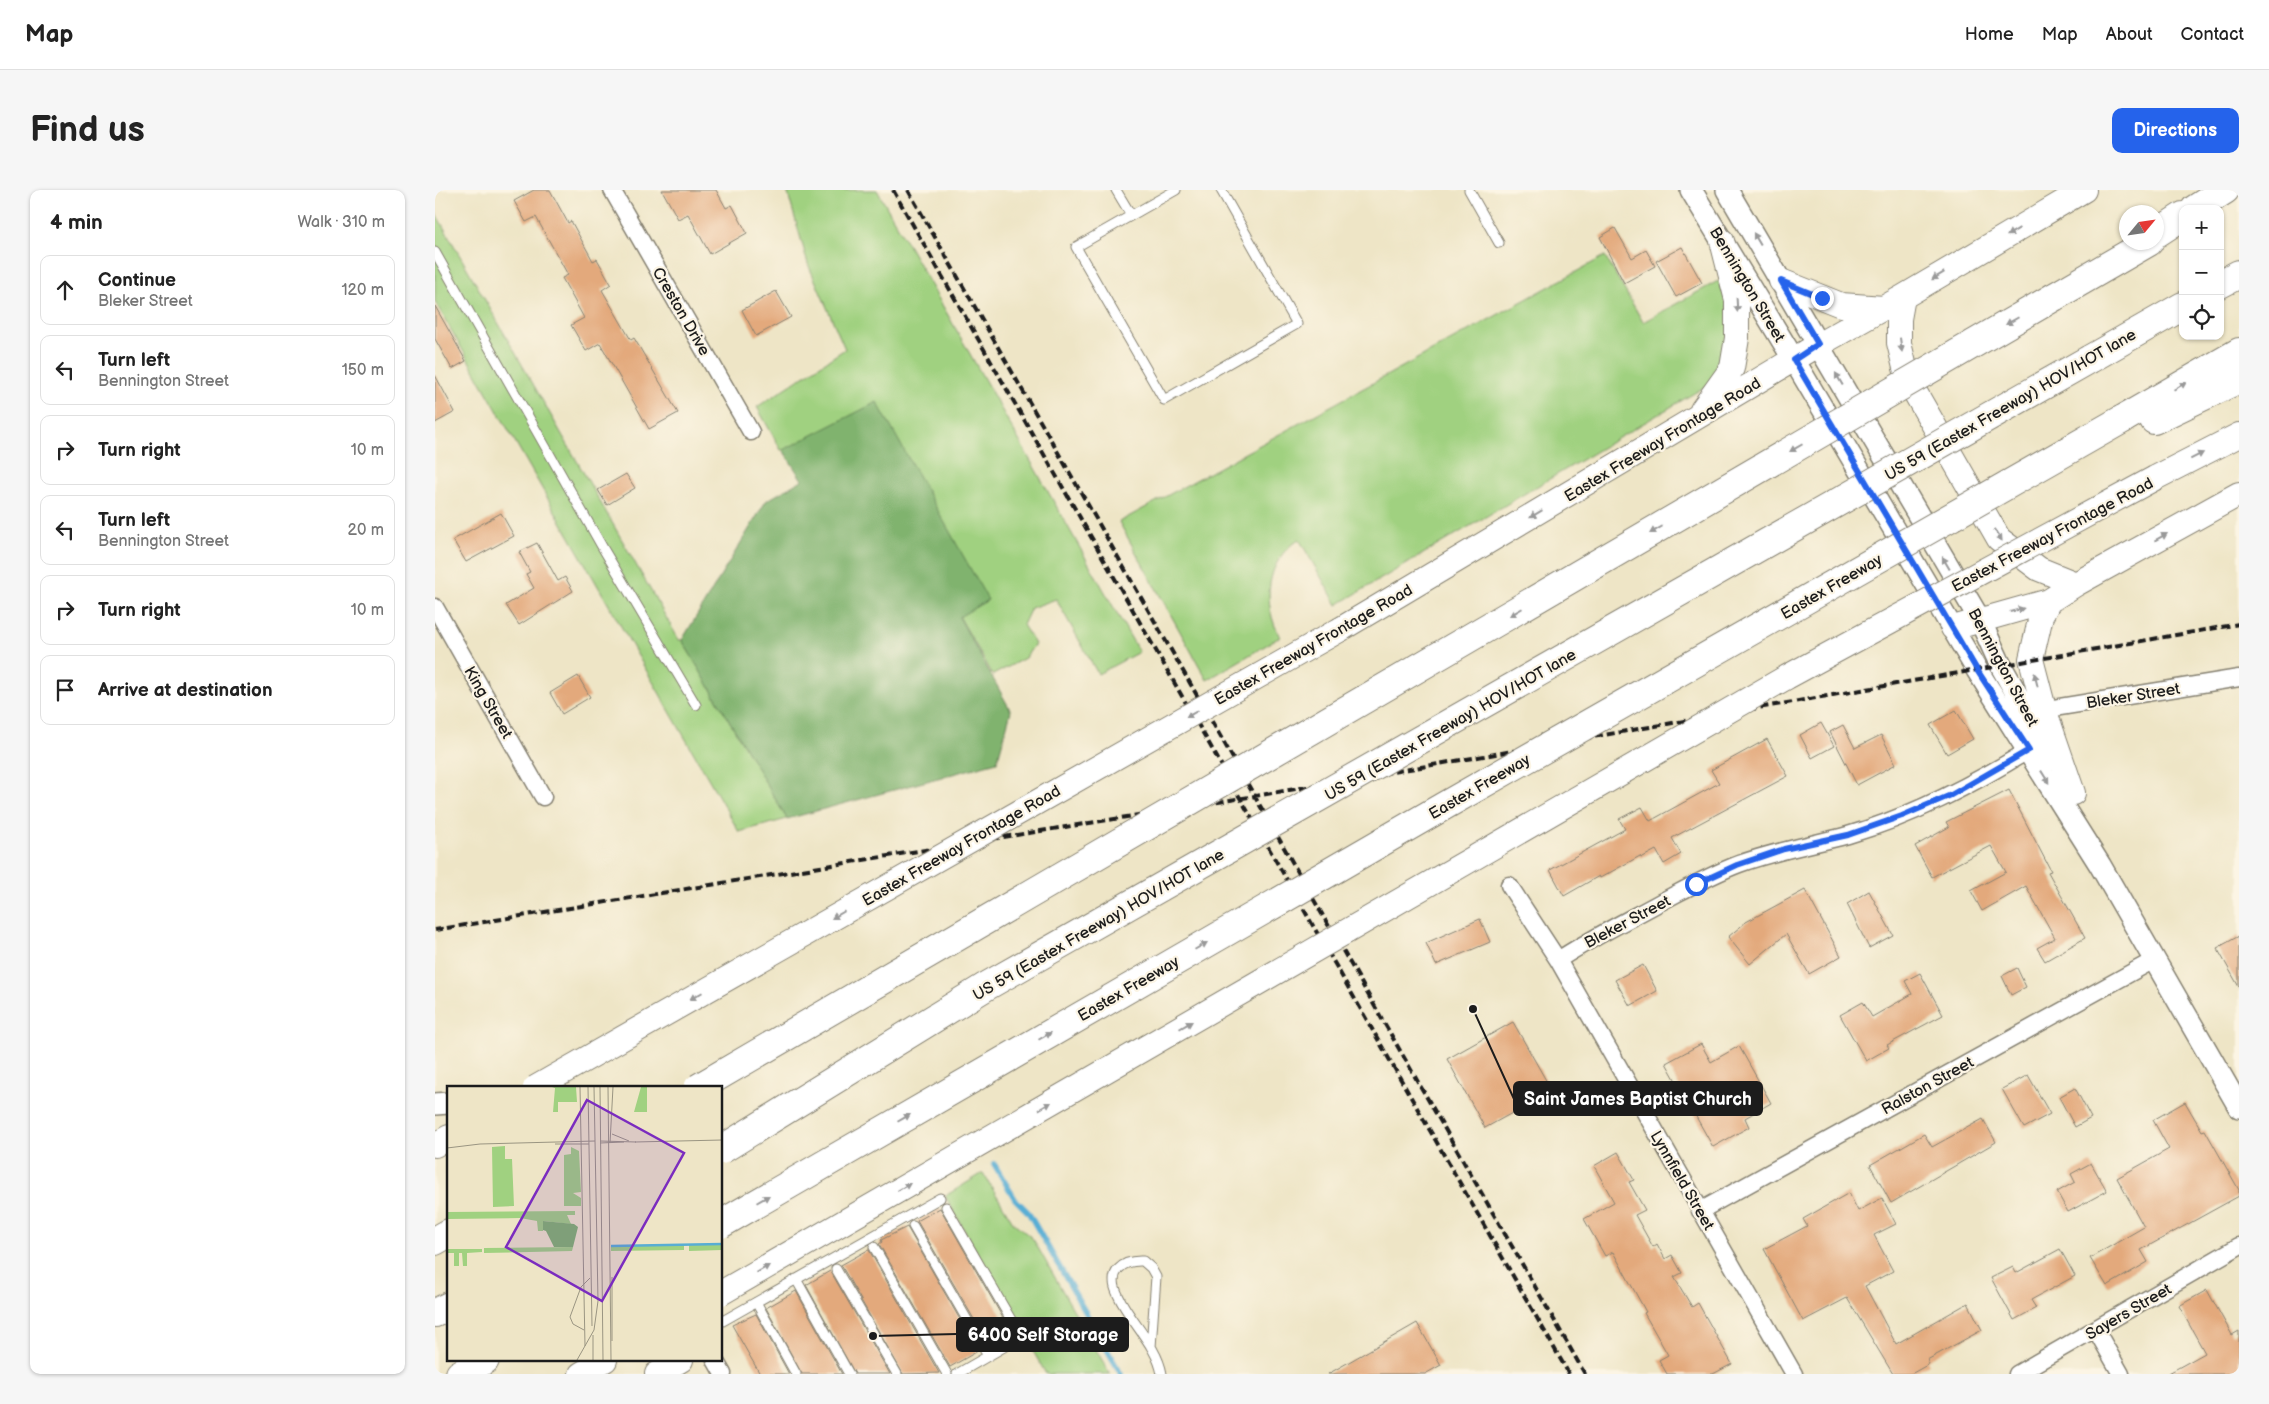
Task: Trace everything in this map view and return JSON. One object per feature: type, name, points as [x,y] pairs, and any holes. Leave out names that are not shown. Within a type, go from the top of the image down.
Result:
[{"type":"highway","points":[[2201,205],[2225,190]]},
{"type":"highway","points":[[2218,205],[2239,193]]},
{"type":"highway","points":[[2164,228],[2179,219]]},
{"type":"highway","points":[[2164,235],[2179,226]]},
{"type":"highway","points":[[701,1086],[2054,297],[2128,250]]},
{"type":"highway","points":[[2080,280],[2134,250]]},
{"type":"highway","points":[[2224,282],[2239,274]]},
{"type":"highway","name":"US 59 (Eastex Freeway) HOV/HOT lane","points":[[723,1149],[985,987],[2179,308]]},
{"type":"highway","points":[[2126,425],[2239,352]]},
{"type":"highway","points":[[2126,425],[2239,379]]},
{"type":"highway","name":"Eastex Freeway","points":[[723,1223],[1444,806],[1967,509],[2126,425]]},
{"type":"highway","points":[[435,1241],[447,1234]]},
{"type":"highway","points":[[435,1313],[447,1307]]},
{"type":"highway","points":[[460,1374],[481,1362]]},
{"type":"main road","name":"Eastex Freeway Frontage Road","points":[[539,1086],[1341,629],[1818,344],[1894,302],[2084,190]]},
{"type":"main road","points":[[1697,418],[1732,368],[1737,338],[1737,300],[1722,241]]},
{"type":"main road","points":[[1781,281],[1841,305],[1894,302],[1899,319],[1899,343],[1908,380],[1999,539],[2039,569],[2076,584]]},
{"type":"main road","name":"Eastex Freeway Frontage Road","points":[[723,1292],[1787,677],[2155,478],[2239,435]]},
{"type":"main road","points":[[1953,628],[2049,601],[2076,584],[2239,494]]},
{"type":"main road","points":[[2049,601],[2041,616],[2031,659],[2036,711],[2073,793]]},
{"type":"main road","points":[[435,1145],[447,1138]]},
{"type":"main road","points":[[581,1374],[602,1362]]},
{"type":"main road","points":[[657,1374],[678,1362]]},
{"type":"street","name":"Creston Drive","points":[[613,190],[751,432]]},
{"type":"street","name":"Bennington Street","points":[[1691,190],[1977,670],[2029,750],[2100,866],[2239,1107]]},
{"type":"street","name":"Bennington Street","points":[[1727,190],[1980,620],[2001,666],[2036,711]]},
{"type":"street","name":"King Street","points":[[435,607],[543,797]]},
{"type":"street","name":"Bleker Street","points":[[2036,711],[2239,678]]},
{"type":"street","name":"Bleker Street","points":[[1558,960],[1601,934],[1696,884],[1737,865],[1784,849],[1848,835],[1902,816],[1951,795],[2029,750]]},
{"type":"street","name":"Bennington Street","points":[[2073,793],[2100,866]]},
{"type":"street","name":"Lynnfield Street","points":[[1509,885],[1558,960],[1794,1374]]},
{"type":"street","name":"Ralston Street","points":[[1700,1211],[2154,960]]},
{"type":"street","name":"Sayers Street","points":[[2017,1374],[2239,1246]]},
{"type":"street","points":[[2096,1330],[2121,1374]]},
{"type":"street","points":[[716,1362],[723,1374]]},
{"type":"lane","points":[[1116,190],[1131,215]]},
{"type":"lane","points":[[1176,190],[1076,246],[1164,400],[1297,324],[1221,190]]},
{"type":"lane","points":[[1469,190],[1499,243]]},
{"type":"lane","points":[[435,252],[604,550],[696,705]]},
{"type":"lane","points":[[723,1321],[940,1198]]},
{"type":"lane","points":[[946,1207],[1021,1337],[957,1374]]},
{"type":"lane","points":[[913,1226],[988,1356]]},
{"type":"lane","points":[[874,1247],[947,1374]]},
{"type":"lane","points":[[1151,1347],[1155,1277],[1143,1261],[1131,1261],[1121,1265],[1115,1273],[1114,1283],[1117,1295],[1151,1347],[1162,1374]]},
{"type":"lane","points":[[835,1269],[897,1374]]},
{"type":"lane","points":[[796,1280],[849,1374]]},
{"type":"lane","points":[[756,1302],[796,1374]]},
{"type":"green space","points":[[787,190],[877,190],[1139,652],[1098,674],[1056,599],[1031,608],[1023,625],[1035,644],[1025,658],[993,675],[959,616],[988,600],[781,450],[757,407],[845,349],[808,264]]},
{"type":"green space","points":[[435,212],[679,640],[682,640],[787,819],[739,832],[435,302]]},
{"type":"green space","points":[[1605,256],[1643,322],[1718,281],[1727,307],[1729,330],[1718,379],[1337,605],[1299,539],[1279,559],[1273,571],[1270,584],[1271,611],[1280,637],[1207,680],[1119,522]]},
{"type":"green space","points":[[877,402],[988,600],[959,617],[1011,711],[997,762],[787,819],[682,640],[766,501],[802,480],[783,450]]},
{"type":"green space","points":[[983,1173],[1013,1222],[1033,1239],[1110,1374],[1046,1374],[945,1196]]},
{"type":"building","points":[[534,190],[550,190],[568,223],[571,221],[593,261],[597,259],[611,284],[602,290],[631,340],[634,338],[678,413],[649,429],[600,343],[586,351],[571,325],[584,318],[562,278],[568,275],[536,217],[526,222],[514,201]]},
{"type":"building","points":[[662,190],[716,190],[726,208],[732,205],[747,233],[710,254],[688,214],[678,219]]},
{"type":"building","points":[[1615,228],[1632,258],[1646,250],[1655,266],[1624,283],[1600,237]]},
{"type":"building","points":[[1682,247],[1702,283],[1676,297],[1656,261]]},
{"type":"building","points":[[776,291],[791,317],[756,336],[742,310]]},
{"type":"building","points":[[435,306],[466,361],[452,369],[435,339]]},
{"type":"building","points":[[435,375],[455,412],[435,423]]},
{"type":"building","points":[[626,474],[635,488],[607,505],[598,490]]},
{"type":"building","points":[[501,513],[514,536],[466,562],[453,540]]},
{"type":"building","points":[[537,543],[558,581],[565,577],[573,591],[519,625],[506,605],[534,588],[526,574],[530,572],[519,552]]},
{"type":"building","points":[[578,676],[590,697],[562,714],[550,693]]},
{"type":"building","points":[[1956,710],[1973,739],[1947,754],[1930,725]]},
{"type":"building","points":[[1821,723],[1834,746],[1812,758],[1800,735]]},
{"type":"building","points":[[1843,725],[1855,748],[1881,735],[1896,764],[1857,785],[1830,732]]},
{"type":"building","points":[[1767,739],[1788,776],[1672,838],[1681,854],[1664,864],[1656,850],[1641,858],[1640,856],[1600,878],[1599,876],[1564,896],[1550,870],[1625,829],[1619,819],[1642,807],[1650,821],[1719,783],[1711,770]]},
{"type":"building","points":[[2009,790],[2051,871],[2048,872],[2085,938],[2045,961],[2037,948],[2055,938],[2026,886],[1982,911],[1971,891],[2006,872],[1991,846],[1932,877],[1915,846],[1949,827],[1946,822]]},
{"type":"building","points":[[1805,890],[1841,956],[1809,974],[1786,934],[1750,964],[1728,937],[1746,922]]},
{"type":"building","points":[[1869,891],[1893,935],[1869,948],[1847,904]]},
{"type":"building","points":[[1480,919],[1490,942],[1436,965],[1426,943]]},
{"type":"building","points":[[2239,936],[2239,987],[2217,948]]},
{"type":"building","points":[[1643,965],[1657,991],[1630,1006],[1615,980]]},
{"type":"building","points":[[2017,968],[2026,987],[2011,995],[2002,976]]},
{"type":"building","points":[[1920,973],[1943,1015],[1887,1045],[1889,1048],[1866,1061],[1840,1015],[1863,1002],[1872,1017],[1912,994],[1905,981]]},
{"type":"building","points":[[1513,1022],[1552,1091],[1485,1128],[1447,1059]]},
{"type":"building","points":[[1701,1044],[1711,1062],[1739,1046],[1771,1103],[1745,1118],[1749,1127],[1713,1147],[1666,1063]]},
{"type":"building","points":[[2028,1075],[2050,1114],[2024,1128],[2002,1089]]},
{"type":"building","points":[[2075,1088],[2091,1118],[2075,1127],[2059,1097]]},
{"type":"building","points":[[2185,1102],[2202,1131],[2205,1130],[2239,1190],[2239,1196],[2141,1250],[2148,1262],[2107,1286],[2090,1258],[2144,1227],[2117,1178],[2169,1149],[2153,1120]]},
{"type":"building","points":[[1983,1119],[1996,1142],[1891,1203],[1870,1165],[1924,1134],[1932,1147]]},
{"type":"building","points":[[1618,1152],[1634,1180],[1629,1182],[1645,1210],[1635,1215],[1653,1247],[1657,1244],[1665,1259],[1672,1255],[1682,1273],[1674,1277],[1692,1307],[1698,1303],[1732,1364],[1713,1374],[1667,1374],[1659,1360],[1668,1355],[1644,1313],[1646,1312],[1613,1252],[1605,1256],[1584,1219],[1614,1202],[1594,1166]]},
{"type":"building","points":[[2091,1163],[2107,1191],[2068,1212],[2057,1192],[2075,1182],[2071,1174]]},
{"type":"building","points":[[1849,1193],[1858,1211],[1882,1198],[1896,1224],[1874,1235],[1893,1271],[1865,1286],[1896,1344],[1968,1303],[1982,1330],[1927,1360],[1929,1364],[1911,1374],[1893,1374],[1847,1298],[1803,1321],[1764,1249],[1807,1226],[1803,1219]]},
{"type":"building","points":[[940,1208],[1011,1332],[989,1345],[917,1221]]},
{"type":"building","points":[[907,1227],[978,1351],[950,1367],[879,1244],[882,1242],[881,1240]]},
{"type":"building","points":[[2060,1249],[2075,1276],[2031,1300],[2036,1308],[2014,1320],[1991,1278],[2013,1267],[2016,1273]]},
{"type":"building","points":[[868,1250],[939,1373],[903,1374],[841,1265]]},
{"type":"building","points":[[830,1271],[890,1374],[855,1374],[806,1285]]},
{"type":"building","points":[[2207,1290],[2232,1335],[2239,1331],[2239,1370],[2232,1374],[2167,1374],[2205,1353],[2179,1306]]},
{"type":"building","points":[[796,1291],[842,1374],[802,1374],[766,1308]]},
{"type":"building","points":[[756,1314],[789,1374],[760,1374],[732,1325]]},
{"type":"building","points":[[1417,1323],[1441,1365],[1425,1374],[1328,1374]]},
{"type":"waterway","points":[[994,1164],[1015,1199],[1028,1212],[1121,1374]]},
{"type":"railway","points":[[893,190],[1569,1374]]},
{"type":"railway","points":[[908,190],[1585,1374]]},
{"type":"railway","points":[[435,930],[1255,796],[2239,624]]},
{"type":"place","name":"Saint James Baptist Church","points":[[1473,1009]]},
{"type":"place","name":"6400 Self Storage","points":[[873,1336]]},
{"type":"route","points":[[1696,884],[1737,865],[1784,849],[1848,835],[1902,816],[1951,795],[2029,750],[1977,670],[1794,360],[1818,344],[1781,281],[1822,298]]}]
